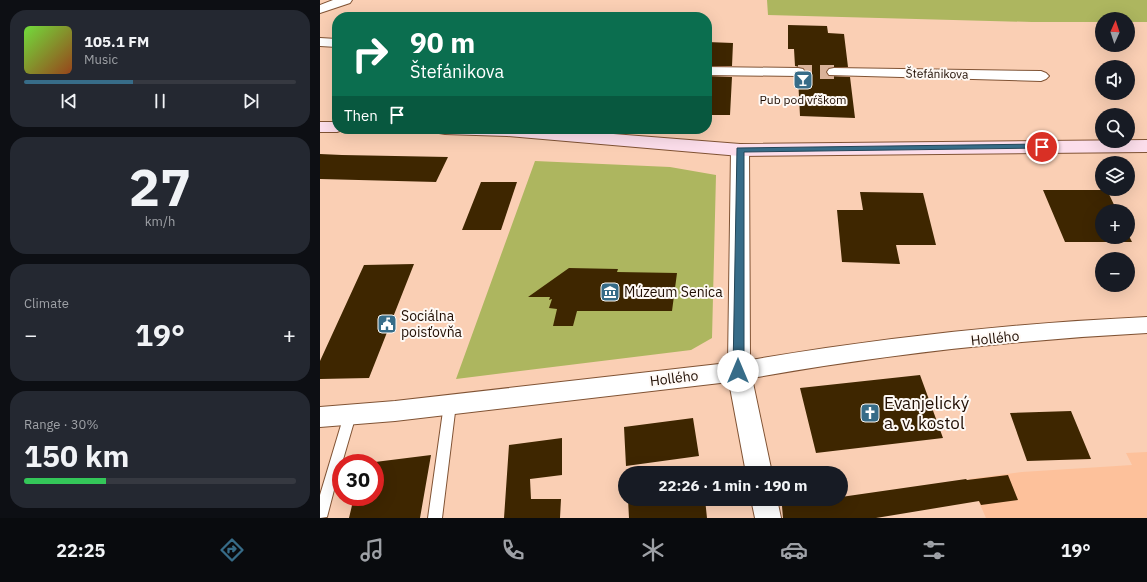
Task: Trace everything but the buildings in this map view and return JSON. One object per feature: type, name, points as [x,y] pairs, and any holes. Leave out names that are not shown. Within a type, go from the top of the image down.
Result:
[{"type":"street","points":[[320,9],[345,0]]},
{"type":"street","points":[[320,42],[332,43]]},
{"type":"street","points":[[712,71],[798,72]]},
{"type":"street","name":"Štefánikova","points":[[834,72],[1041,76]]},
{"type":"street","points":[[320,127],[332,127]]},
{"type":"street","points":[[544,134],[740,150],[1147,146]]},
{"type":"street","points":[[740,150],[738,371],[758,466]]},
{"type":"street","name":"Hollého","points":[[320,417],[450,404],[738,371],[803,360],[927,344],[1089,328],[1147,325]]},
{"type":"street","points":[[765,506],[768,518]]},
{"type":"lane","points":[[435,518],[450,404]]},
{"type":"lane","points":[[320,517],[350,415]]},
{"type":"shaded area","points":[[1147,452],[1147,518],[986,518],[969,479],[1022,472],[1132,465],[1126,453]]},
{"type":"green space","points":[[767,0],[1147,0],[1147,22],[1135,22],[1135,12],[1095,12],[1095,22],[1032,22],[768,15]]},
{"type":"green space","points":[[535,161],[670,167],[716,175],[712,338],[691,350],[456,379]]},
{"type":"tunnel","points":[[798,72],[834,72]]},
{"type":"place","name":"Pub pod vŕškom","points":[[803,80]]},
{"type":"place","name":"Múzeum Senica","points":[[610,292]]},
{"type":"place","name":"Sociálna poisťovňa","points":[[387,324]]},
{"type":"place","name":"Evanjelický a. v. kostol","points":[[870,413]]},
{"type":"route","points":[[738,371],[740,150],[1042,147]]}]
